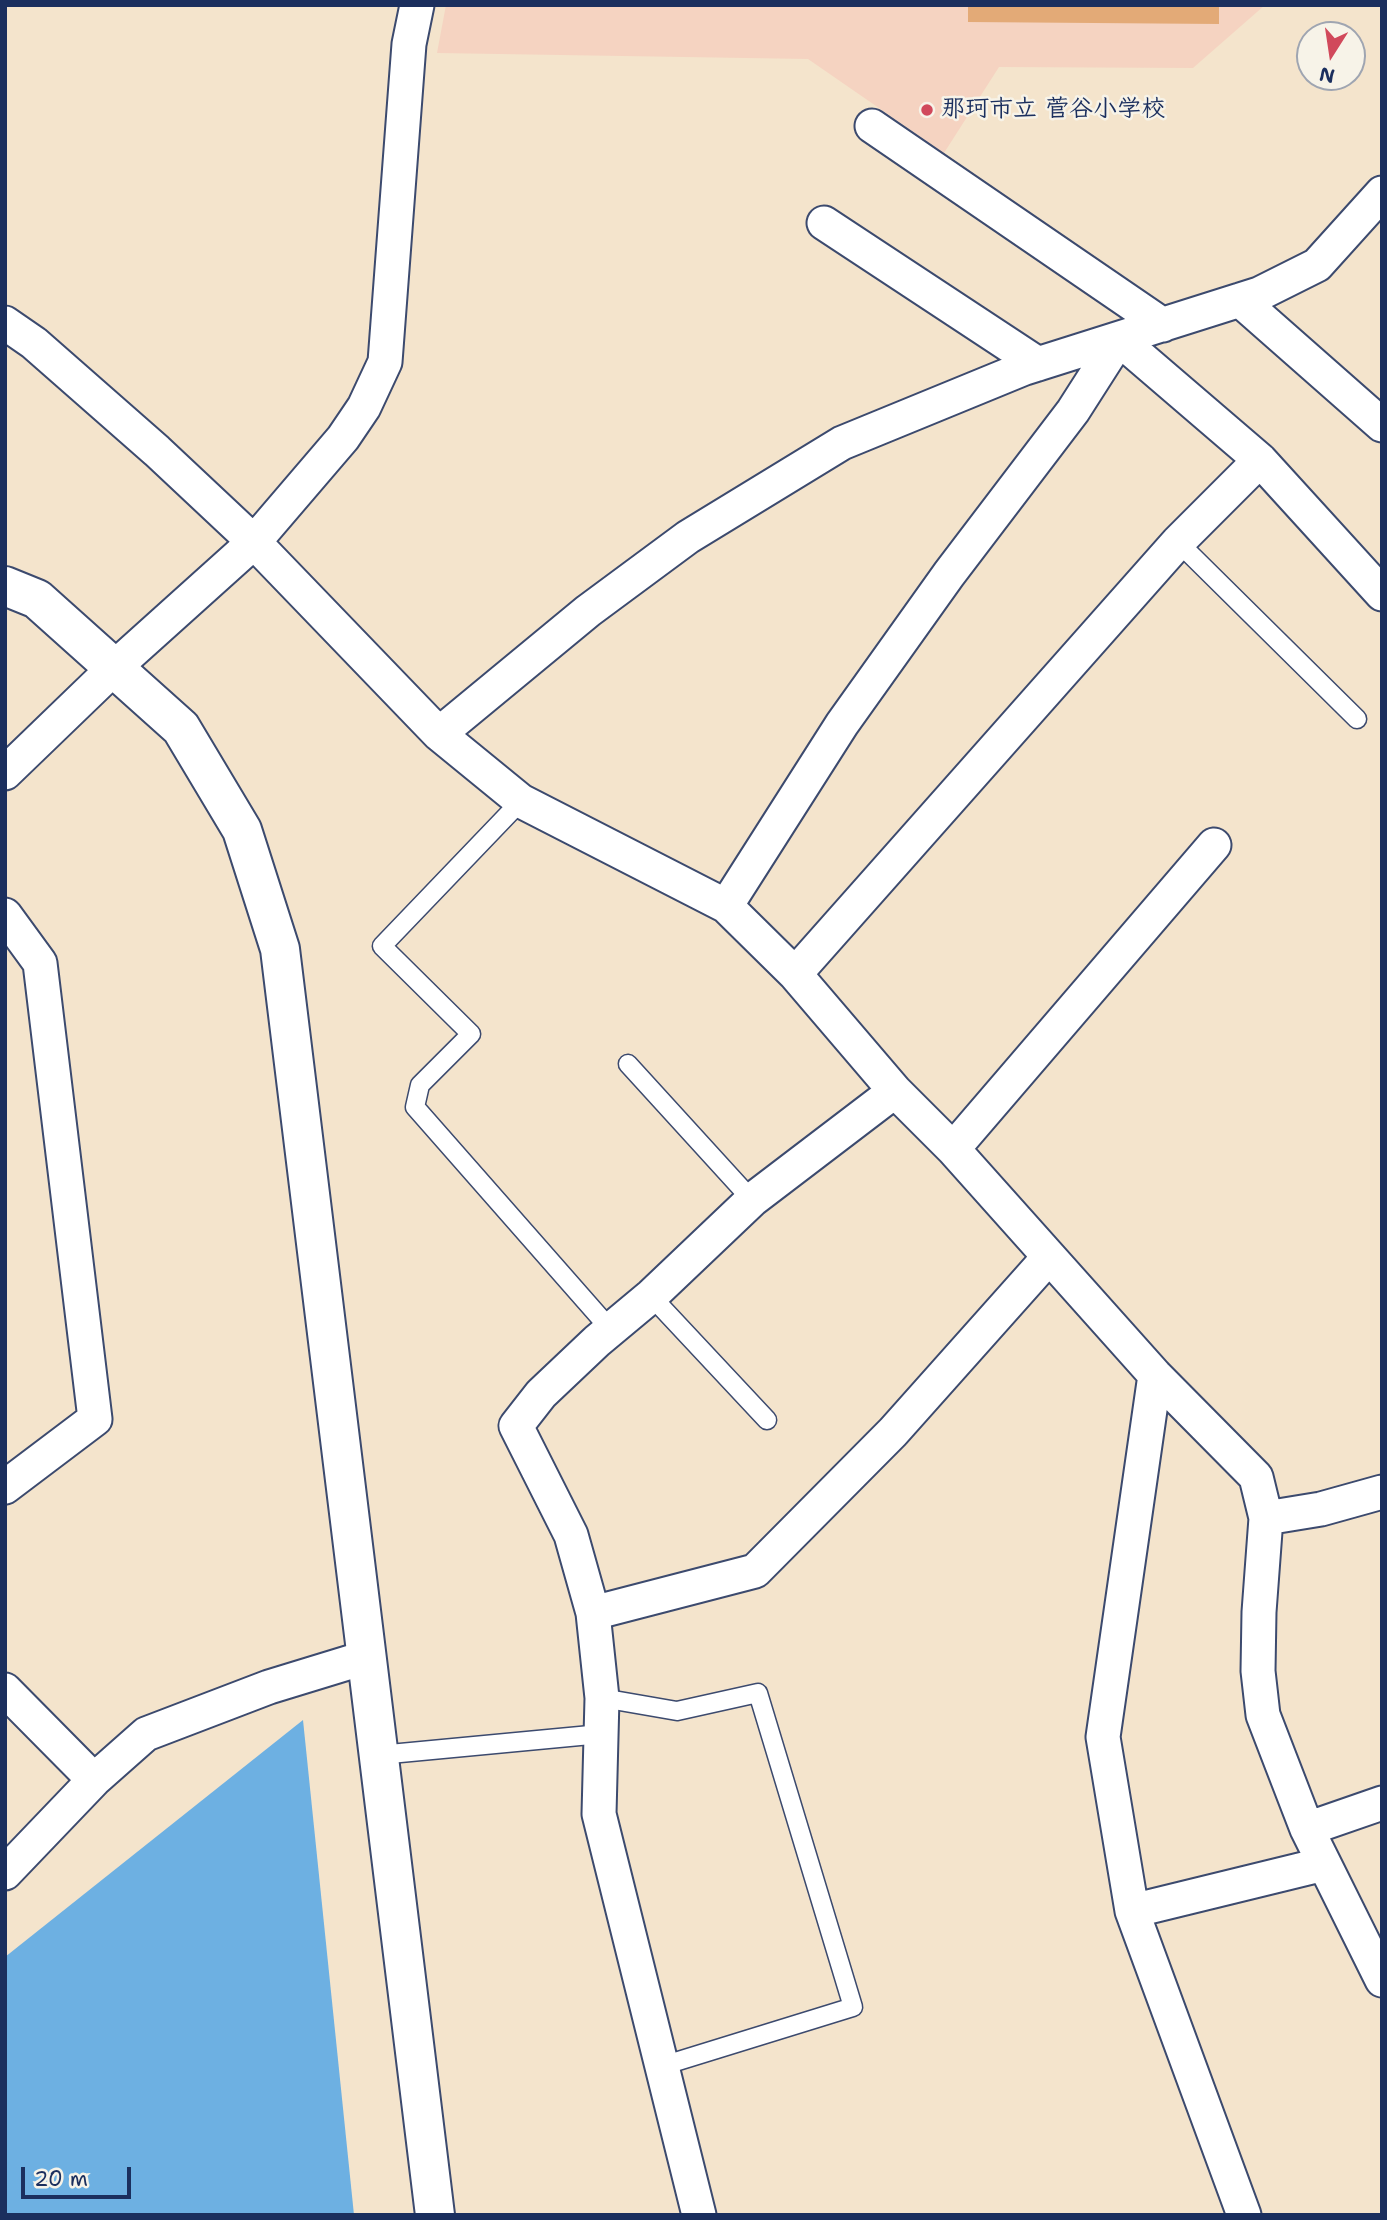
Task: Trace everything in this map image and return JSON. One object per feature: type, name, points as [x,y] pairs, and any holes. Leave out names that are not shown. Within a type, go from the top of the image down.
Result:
[{"type":"street","points":[[5,773],[115,667],[254,542],[343,438],[365,407],[385,362],[409,44],[417,5]]},
{"type":"street","points":[[872,126],[1163,325]]},
{"type":"street","points":[[439,734],[587,611],[688,537],[842,443],[1038,364],[1259,294],[1317,265],[1382,193]]},
{"type":"street","points":[[824,223],[1038,364]]},
{"type":"street","points":[[1240,300],[1382,425]]},
{"type":"street","points":[[5,323],[34,343],[254,542],[439,734],[520,801],[726,906],[796,974],[895,1091],[953,1149],[1155,1375],[1256,1477],[1266,1518],[1258,1635],[1258,1671],[1264,1715],[1307,1829],[1382,1980]]},
{"type":"street","points":[[1119,339],[1260,460],[1382,594]]},
{"type":"street","points":[[726,906],[842,724],[949,574],[1073,411],[1119,339]]},
{"type":"street","points":[[796,974],[1178,542],[1260,460]]},
{"type":"street","points":[[5,586],[37,599],[181,728],[242,830],[280,949],[435,2215]]},
{"type":"street","points":[[953,1149],[1214,845]]},
{"type":"street","points":[[5,915],[40,963],[95,1419],[5,1488]]},
{"type":"street","points":[[699,2215],[599,1814],[602,1698],[593,1613],[570,1535],[516,1426],[541,1394],[651,1296],[751,1200],[895,1091]]},
{"type":"street","points":[[593,1613],[755,1571],[893,1432],[1049,1257]]},
{"type":"street","points":[[1155,1375],[1103,1737],[1132,1911],[1244,2215]]},
{"type":"street","points":[[1266,1518],[1321,1509],[1382,1492]]},
{"type":"street","points":[[5,1873],[94,1780],[146,1734],[270,1687],[367,1657]]},
{"type":"street","points":[[5,1690],[94,1780]]},
{"type":"street","points":[[1307,1829],[1382,1803]]},
{"type":"street","points":[[1132,1911],[1324,1864]]},
{"type":"lane","points":[[1178,542],[1357,719]]},
{"type":"lane","points":[[520,801],[382,946],[471,1034],[420,1085],[415,1107],[611,1330]]},
{"type":"lane","points":[[628,1064],[751,1200]]},
{"type":"lane","points":[[651,1296],[768,1420]]},
{"type":"lane","points":[[602,1698],[677,1711],[758,1693],[853,2007],[662,2066]]},
{"type":"lane","points":[[379,1755],[601,1734]]},
{"type":"shaded area","name":"那珂市立 菅谷小学校","points":[[446,5],[1265,5],[1193,68],[999,67],[944,153],[808,59],[437,53]]},
{"type":"water","points":[[303,1720],[354,2215],[5,2215],[5,1957]]},
{"type":"building","points":[[968,5],[1219,5],[1219,24],[968,22]]},
{"type":"place","name":"那珂市立 菅谷小学校","points":[[927,110]]}]
